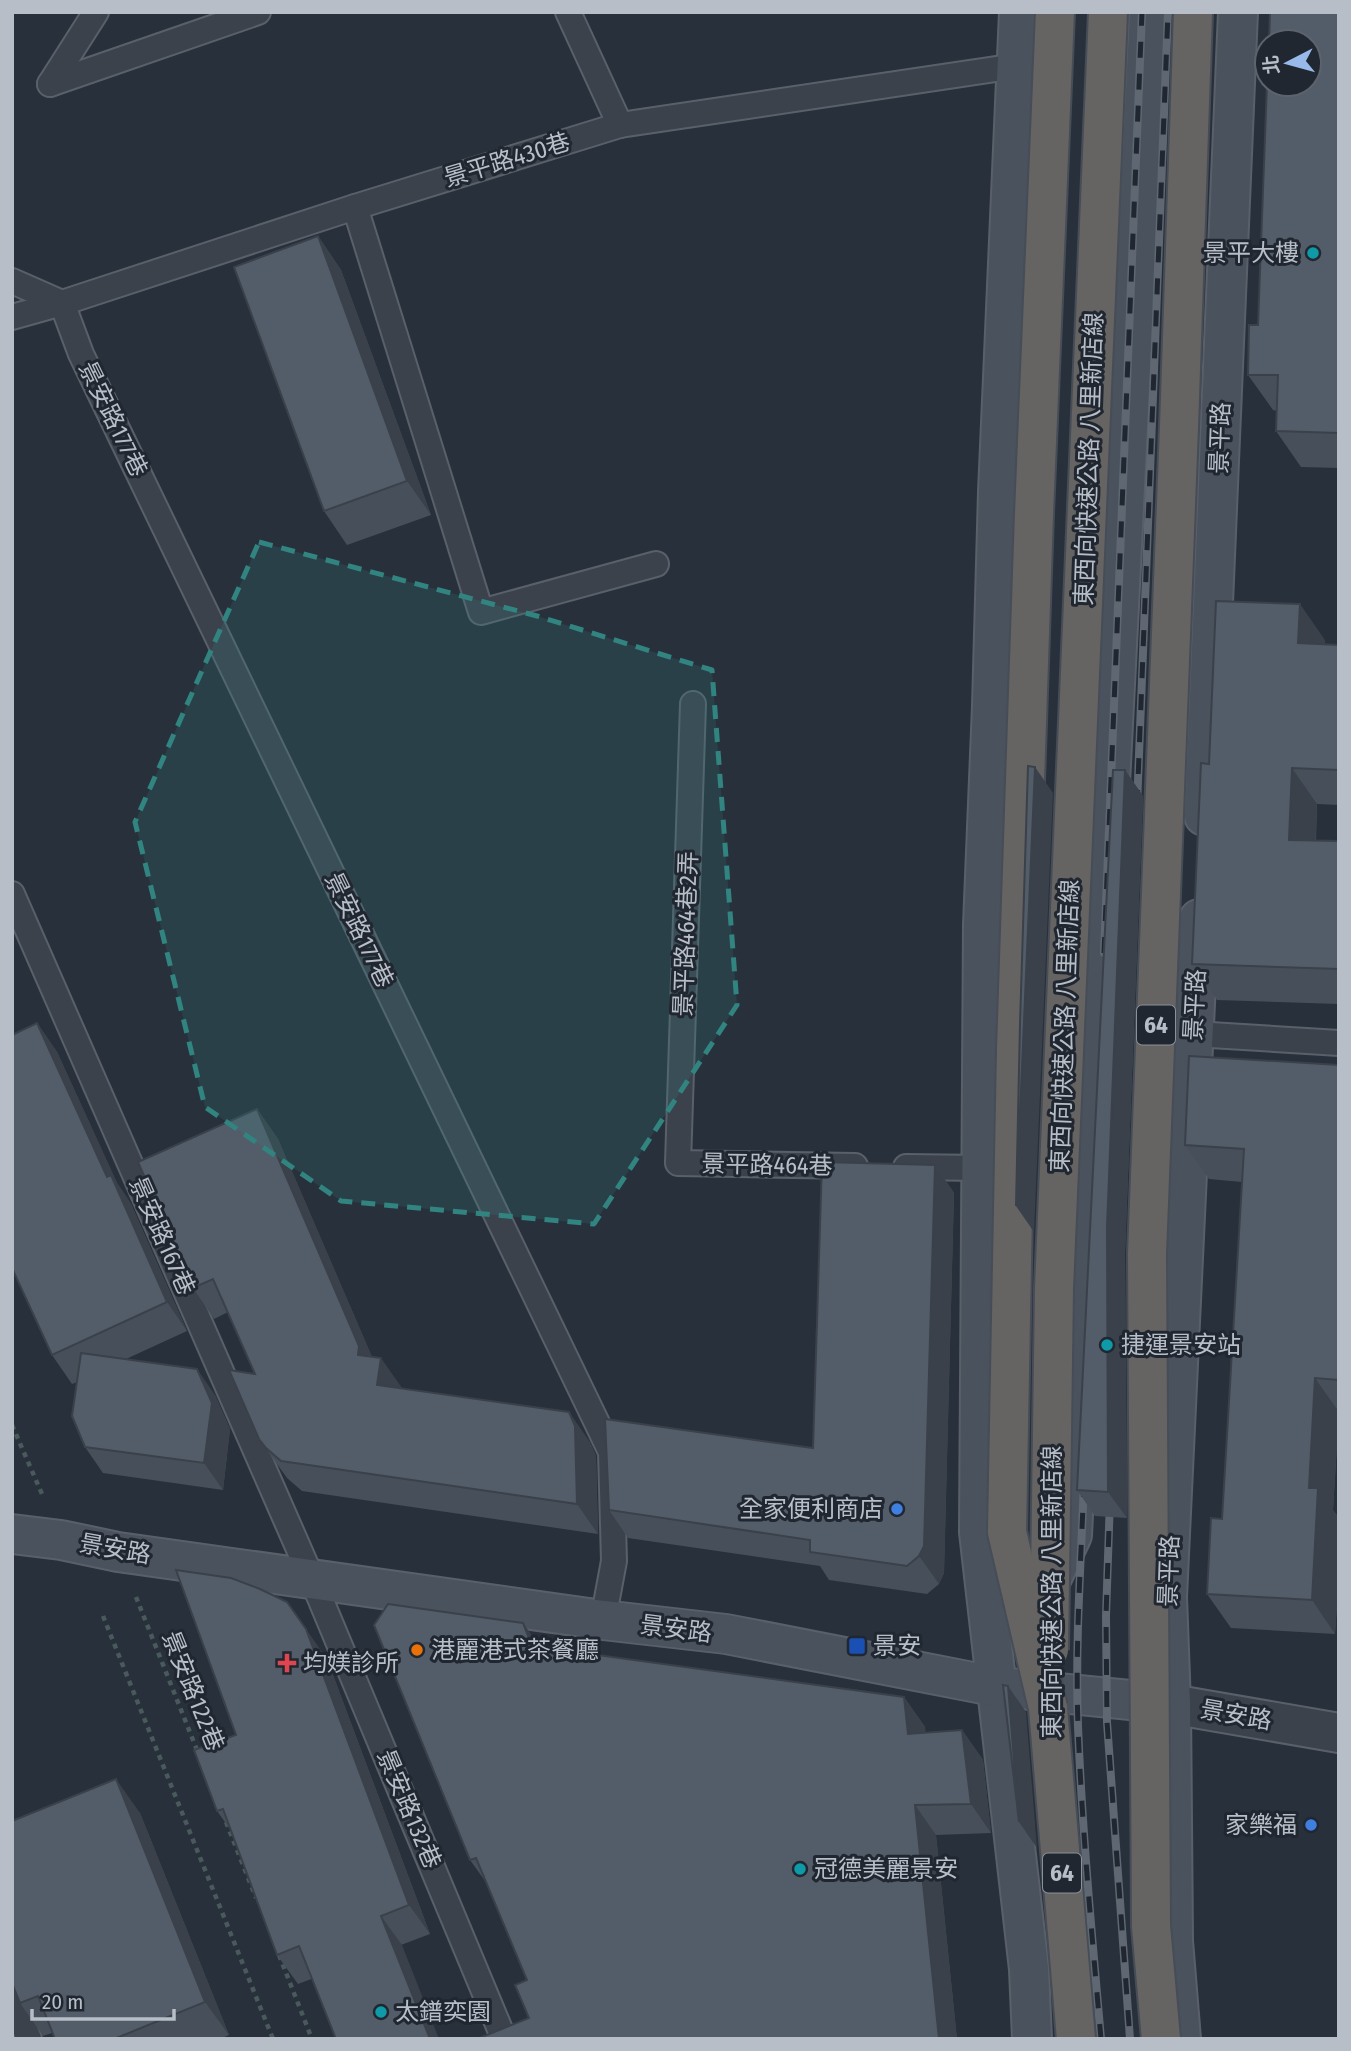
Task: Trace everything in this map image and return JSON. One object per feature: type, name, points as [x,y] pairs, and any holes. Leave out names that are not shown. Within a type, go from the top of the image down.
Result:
[{"type":"highway","points":[[1048,1708],[1007,1532],[1016,1049],[1033,527],[1055,12]]},
{"type":"highway","name":"東西向快速公路 八里新店線","points":[[1076,2039],[1048,1708],[1054,1288],[1108,12]]},
{"type":"highway","name":"64","points":[[1161,2039],[1152,1926],[1147,1254],[1193,12]]},
{"type":"main road","points":[[1019,12],[998,478],[983,925],[979,1532],[1029,1969],[1032,2039]]},
{"type":"main road","points":[[998,1687],[1072,1535],[1149,12]]},
{"type":"main road","name":"景平路","points":[[1181,2039],[1173,1941],[1171,1704],[1167,1597],[1238,12]]},
{"type":"main road","name":"景安路","points":[[12,1534],[61,1540],[118,1552],[603,1620],[726,1634],[998,1687],[1171,1704]]},
{"type":"street","name":"景安路","points":[[1171,1704],[1339,1733]]},
{"type":"lane","points":[[96,12],[50,84],[258,12]]},
{"type":"lane","points":[[568,12],[621,125]]},
{"type":"lane","name":"景平路430巷","points":[[12,317],[621,125],[1016,66]]},
{"type":"lane","points":[[355,207],[481,612],[656,564]]},
{"type":"lane","points":[[12,281],[62,303]]},
{"type":"lane","name":"景安路177巷","points":[[62,303],[81,354],[611,1452],[614,1561],[603,1620]]},
{"type":"lane","name":"景平路464巷2弄","points":[[678,1163],[693,704]]},
{"type":"lane","name":"景安路167巷","points":[[12,894],[312,1579]]},
{"type":"lane","points":[[1194,1034],[1339,1043]]},
{"type":"lane","name":"景平路464巷","points":[[678,1163],[981,1168]]},
{"type":"lane","name":"景安路132巷","points":[[312,1579],[504,2039]]},
{"type":"lane","points":[[12,1997],[29,2039]]},
{"type":"path","points":[[12,1425],[61,1540]]},
{"type":"path","name":"景安路122巷","points":[[118,1552],[201,1759]]},
{"type":"path","points":[[103,1616],[273,2039]]},
{"type":"path","points":[[221,1810],[257,1899]]},
{"type":"path","points":[[277,1950],[312,2039]]},
{"type":"highlighted area","points":[[259,542],[537,616],[712,670],[737,1005],[594,1224],[341,1201],[205,1107],[135,822]]},
{"type":"building","points":[[1270,12],[1339,12],[1339,433],[1276,431],[1278,375],[1248,375],[1249,325],[1258,325],[1266,98],[1323,98],[1323,28],[1269,28]]},
{"type":"building","points":[[318,236],[407,481],[324,511],[234,267]]},
{"type":"building","points":[[1216,601],[1300,604],[1298,643],[1339,645],[1339,770],[1292,768],[1289,840],[1339,841],[1339,969],[1192,964],[1201,763],[1209,764]]},
{"type":"building","points":[[1028,766],[1035,767],[1016,1206],[1020,1024]]},
{"type":"building","points":[[1113,770],[1125,770],[1107,1227],[1108,1492],[1077,1490]]},
{"type":"building","points":[[37,1023],[107,1177],[111,1175],[167,1302],[52,1355],[12,1268],[12,1035]]},
{"type":"building","points":[[1189,1056],[1339,1065],[1339,1380],[1315,1378],[1309,1488],[1318,1488],[1312,1600],[1207,1594],[1211,1518],[1222,1519],[1244,1149],[1185,1145]]},
{"type":"building","points":[[257,1109],[359,1346],[358,1355],[381,1358],[377,1385],[569,1412],[575,1426],[577,1504],[281,1461],[266,1448],[259,1439],[229,1370],[255,1374],[213,1279],[193,1288],[138,1162]]},
{"type":"building","points":[[822,1162],[935,1165],[924,1546],[919,1556],[907,1566],[810,1552],[810,1540],[609,1510],[605,1419],[813,1448]]},
{"type":"building","points":[[81,1353],[197,1369],[212,1403],[204,1463],[85,1447],[72,1416]]},
{"type":"building","points":[[176,1570],[231,1578],[260,1589],[287,1602],[306,1629],[409,1905],[381,1916],[430,2039],[336,2039],[299,1946],[277,1955],[223,1809],[217,1811],[194,1750],[236,1735]]},
{"type":"building","points":[[388,1604],[523,1623],[532,1646],[904,1697],[908,1734],[962,1730],[971,1804],[915,1805],[939,2039],[477,2039],[529,2018],[515,1985],[527,1980],[476,1858],[470,1860],[374,1625]]},
{"type":"building","points":[[1003,1685],[1008,1686],[1019,1822]]},
{"type":"building","points":[[116,1779],[205,2002],[114,2039],[55,2039],[38,1996],[20,2003],[12,1983],[12,1821]]},
{"type":"railway","points":[[1104,953],[1142,12]]},
{"type":"railway","points":[[1137,806],[1168,12]]},
{"type":"railway","points":[[1084,1481],[1077,1695],[1085,1843],[1101,2039]]},
{"type":"railway","points":[[1110,1499],[1106,1616],[1107,1722],[1130,2039]]},
{"type":"place","name":"景平大樓","points":[[1313,253]]},
{"type":"place","name":"捷運景安站","points":[[1107,1345]]},
{"type":"place","name":"全家便利商店","points":[[897,1509]]},
{"type":"place","name":"景安","points":[[857,1646]]},
{"type":"place","name":"港麗港式茶餐廳","points":[[417,1650]]},
{"type":"place","name":"均媄診所","points":[[287,1663]]},
{"type":"place","name":"家樂福","points":[[1311,1825]]},
{"type":"place","name":"冠德美麗景安","points":[[800,1869]]},
{"type":"place","name":"太鐠奕園","points":[[381,2012]]}]
